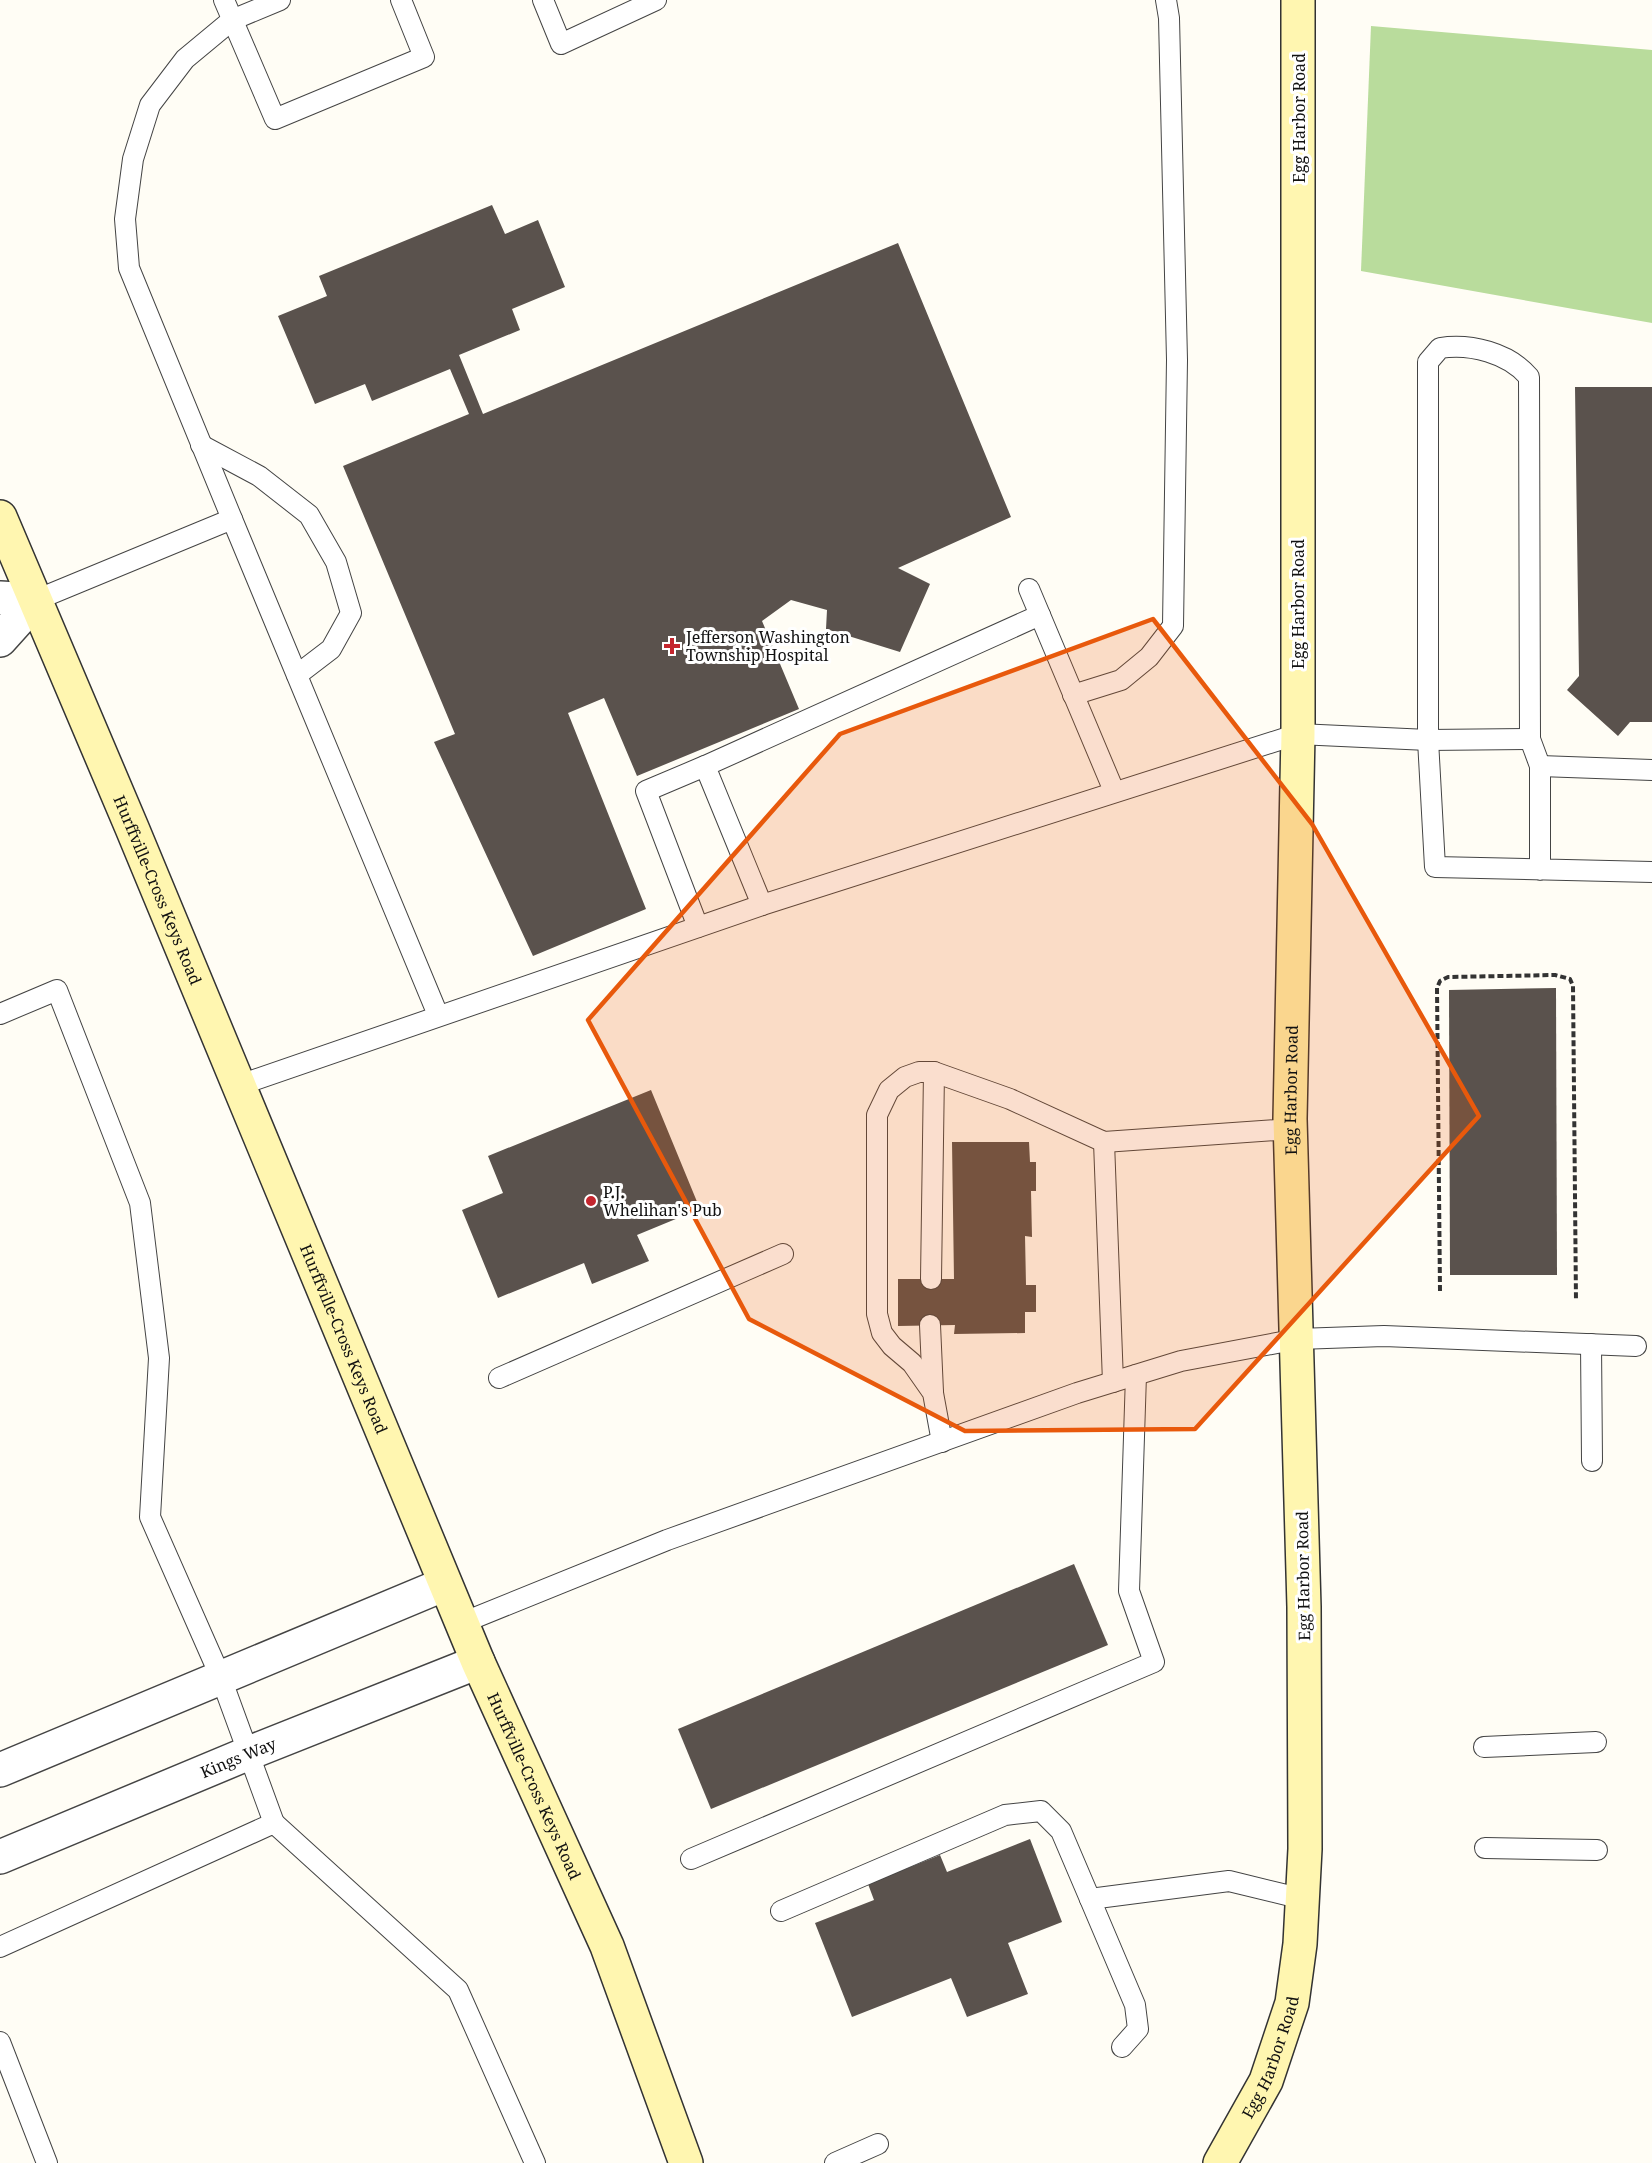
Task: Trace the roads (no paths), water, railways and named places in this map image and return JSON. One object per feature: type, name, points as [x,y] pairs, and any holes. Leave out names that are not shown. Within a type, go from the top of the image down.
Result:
[{"type":"main road","name":"Egg Harbor Road","points":[[1220,2163],[1266,2081],[1280,2044],[1292,2003],[1303,1899],[1304,1619],[1291,1129],[1298,734],[1298,0]]},
{"type":"main road","name":"Hurffville-Cross Keys Road","points":[[0,517],[478,1662],[607,1946],[686,2163]]},
{"type":"street","points":[[0,597],[36,600]]},
{"type":"street","points":[[0,640],[36,600]]},
{"type":"street","points":[[0,1770],[445,1584]]},
{"type":"street","name":"Kings Way","points":[[0,1857],[249,1753],[478,1662]]},
{"type":"lane","points":[[224,0],[275,119],[424,57],[401,0]]},
{"type":"lane","points":[[280,0],[232,20],[185,59],[150,105],[133,159],[124,219],[129,268],[438,1015]]},
{"type":"lane","points":[[543,0],[561,44],[656,0]]},
{"type":"lane","points":[[1073,695],[1121,680],[1149,657],[1173,626],[1176,279],[1169,18],[1166,0]]},
{"type":"lane","points":[[1540,870],[1540,766],[1530,739],[1529,377],[1518,364],[1502,356],[1454,345],[1440,348],[1428,362],[1428,740],[1435,867],[1540,870],[1652,872]]},
{"type":"lane","points":[[201,446],[259,476],[309,515],[336,562],[351,613],[331,649],[297,675]]},
{"type":"lane","points":[[36,600],[232,519]]},
{"type":"lane","points":[[1029,589],[1114,791]]},
{"type":"lane","points":[[698,927],[646,791],[1040,615]]},
{"type":"lane","points":[[237,1086],[762,905],[1298,734],[1428,740],[1530,739]]},
{"type":"lane","points":[[705,765],[762,905]]},
{"type":"lane","points":[[1540,766],[1652,770]]},
{"type":"lane","points":[[0,1014],[57,990],[140,1203],[159,1358],[150,1517],[221,1678],[274,1823],[458,1990],[535,2163]]},
{"type":"lane","points":[[933,1394],[912,1363],[892,1346],[882,1333],[877,1314],[875,1207],[878,1115],[889,1090],[905,1077],[919,1072],[934,1072],[1010,1099],[1104,1142],[1291,1129]]},
{"type":"lane","points":[[931,1280],[934,1072]]},
{"type":"lane","points":[[1104,1142],[1113,1382]]},
{"type":"lane","points":[[499,1378],[783,1254]]},
{"type":"lane","points":[[930,1326],[933,1394],[942,1442]]},
{"type":"lane","points":[[462,1623],[667,1540],[1113,1382],[1181,1361],[1298,1339],[1384,1336],[1636,1346]]},
{"type":"lane","points":[[1592,1344],[1592,1461]]},
{"type":"lane","points":[[692,1859],[1154,1662],[1129,1591],[1136,1375]]},
{"type":"lane","points":[[1484,1747],[1596,1742]]},
{"type":"lane","points":[[781,1911],[1005,1815],[1041,1811],[1061,1831],[1135,2006],[1138,2029],[1122,2047]]},
{"type":"lane","points":[[0,1947],[274,1823]]},
{"type":"lane","points":[[1485,1848],[1597,1850]]},
{"type":"lane","points":[[1090,1899],[1229,1881],[1303,1899]]},
{"type":"lane","points":[[0,2042],[47,2163]]},
{"type":"lane","points":[[835,2163],[878,2144]]},
{"type":"place","name":"Jefferson Washington Township Hospital","points":[[672,646]]},
{"type":"place","name":"P.J. Whelihan's Pub","points":[[591,1201]]}]
